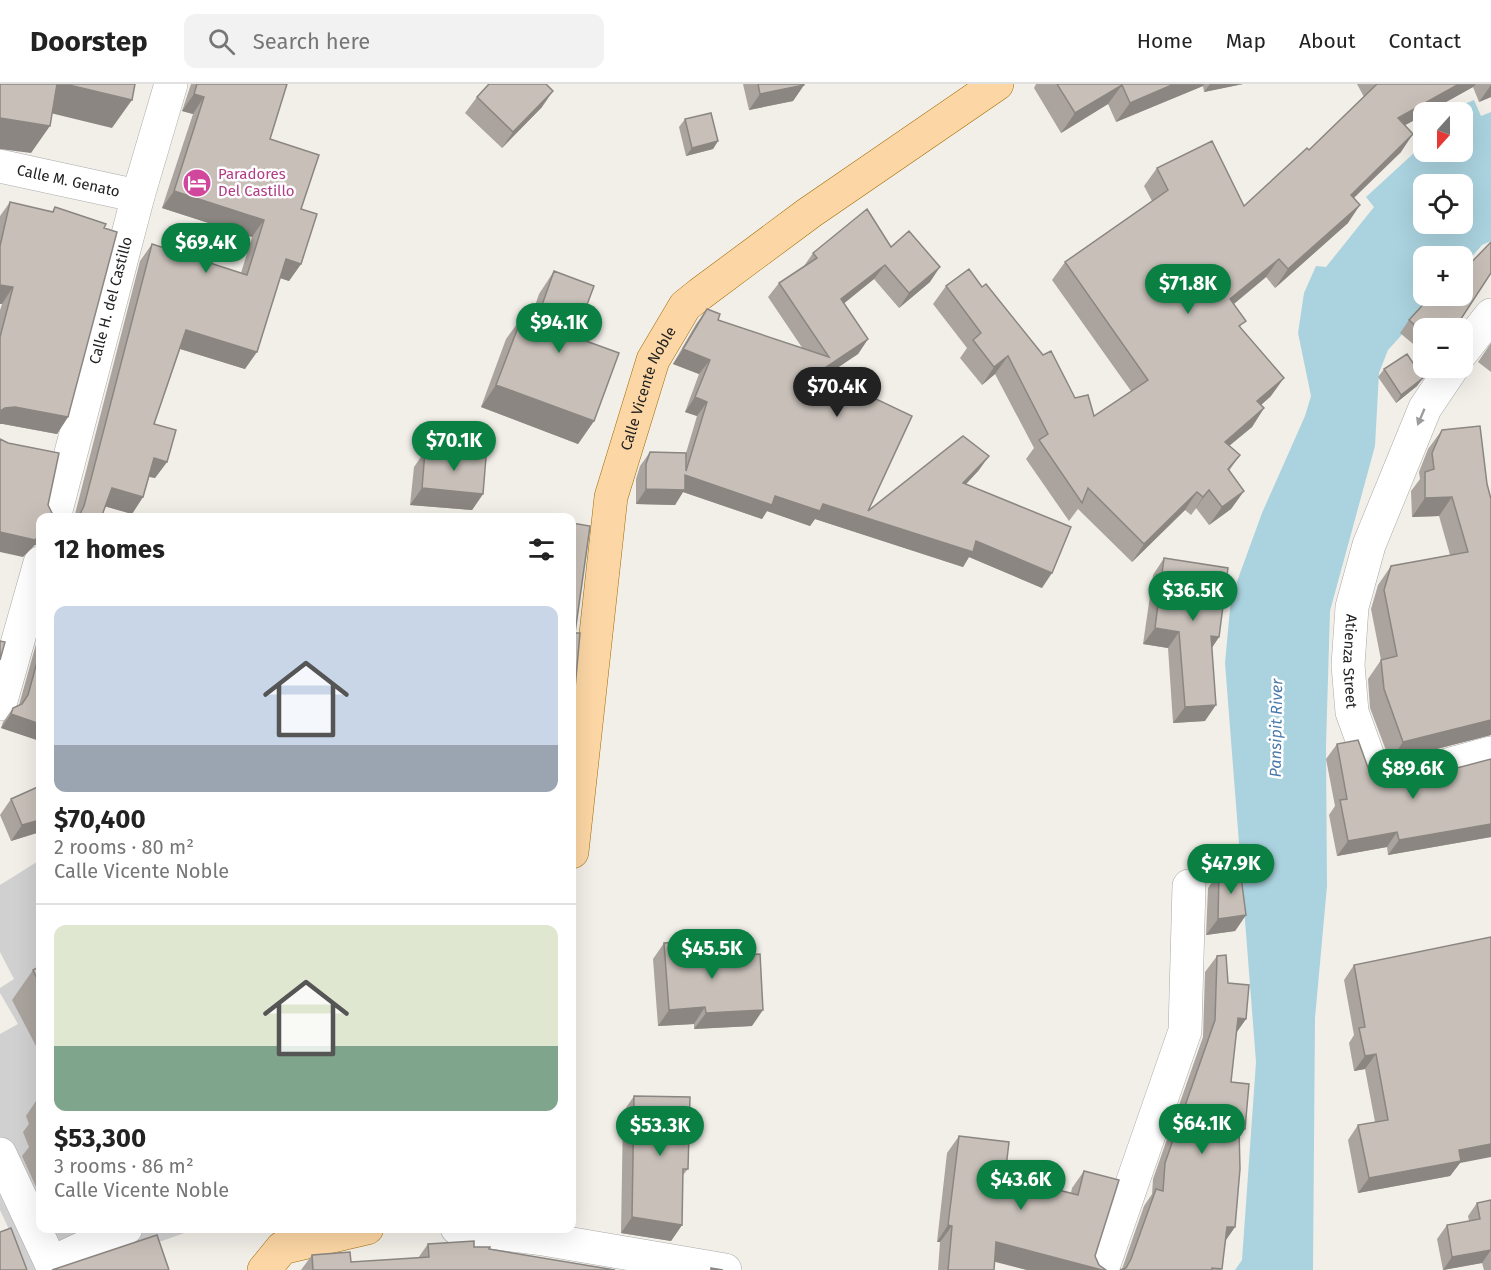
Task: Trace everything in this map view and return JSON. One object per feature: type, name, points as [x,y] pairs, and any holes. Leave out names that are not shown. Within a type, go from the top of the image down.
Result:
[{"type":"main road","name":"Calle Vicente Noble","points":[[576,816],[612,497],[653,360],[672,325],[685,306],[809,213],[997,84]]},
{"type":"main road","points":[[264,1270],[282,1248],[346,1233]]},
{"type":"street","name":"Calle H. del Castillo","points":[[54,513],[56,453],[138,196],[171,84]]},
{"type":"street","name":"Calle M. Genato","points":[[0,166],[138,196]]},
{"type":"street","points":[[1473,338],[1491,315]]},
{"type":"street","name":"Atienza Street","points":[[1445,378],[1425,408],[1366,556],[1352,608],[1348,665],[1352,712],[1378,783],[1491,753]]},
{"type":"street","points":[[0,704],[36,577]]},
{"type":"street","points":[[1102,1270],[1185,1031],[1189,886]]},
{"type":"street","points":[[0,1154],[36,1231]]},
{"type":"street","points":[[37,1233],[51,1263],[115,1233]]},
{"type":"street","points":[[542,1234],[724,1270]]},
{"type":"shaded area","points":[[36,862],[36,1233],[185,1233],[159,1242],[169,1270],[28,1270],[0,1210],[0,1034],[18,1024],[0,993],[0,988],[14,979],[0,952],[0,885]]},
{"type":"water","name":"Pansipit River","points":[[1474,100],[1481,116],[1491,112],[1491,241],[1482,245],[1473,255],[1473,246],[1413,246],[1413,306],[1428,306],[1417,318],[1413,318],[1413,322],[1388,350],[1379,373],[1375,446],[1330,611],[1326,746],[1327,886],[1315,1018],[1313,1270],[1235,1270],[1242,1260],[1256,1062],[1225,663],[1231,598],[1262,513],[1305,416],[1311,396],[1298,333],[1304,293],[1316,266],[1326,267],[1374,207],[1366,197],[1413,154],[1413,162],[1473,162],[1473,102],[1469,102]]},
{"type":"building","points":[[0,84],[57,84],[50,126],[0,118]]},
{"type":"building","points":[[65,84],[135,84],[132,100]]},
{"type":"building","points":[[197,84],[287,84],[270,139],[319,155],[301,209],[317,214],[301,264],[286,259],[257,352],[186,330],[154,424],[176,430],[167,462],[154,458],[143,497],[112,488],[103,513],[80,513],[152,244],[247,275],[264,220],[174,191],[204,97],[194,94]]},
{"type":"building","points":[[489,84],[546,84],[553,91],[513,132],[477,97]]},
{"type":"building","points":[[758,84],[804,84],[804,85],[760,94]]},
{"type":"building","points":[[1057,84],[1174,84],[1130,103],[1122,85],[1075,113]]},
{"type":"building","points":[[1377,84],[1459,84],[1427,102],[1413,102],[1413,110],[1398,118],[1413,134],[1351,195],[1360,205],[1288,269],[1279,259],[1230,299],[1246,321],[1239,326],[1284,378],[1257,401],[1264,408],[1225,442],[1240,455],[1228,469],[1244,491],[1222,507],[1209,490],[1203,497],[1197,492],[1144,544],[1088,488],[1082,503],[1039,440],[1048,434],[1008,356],[994,367],[973,340],[981,333],[946,286],[969,269],[982,287],[986,284],[1043,355],[1051,351],[1075,398],[1088,395],[1094,416],[1148,380],[1065,262],[1168,190],[1157,168],[1212,141],[1244,206],[1307,148],[1309,150]]},
{"type":"building","points":[[711,113],[718,141],[692,148],[685,119]]},
{"type":"building","points":[[10,202],[53,212],[55,207],[106,224],[104,228],[117,232],[68,417],[15,407],[0,411],[0,337],[13,287],[0,285],[0,246]]},
{"type":"building","points":[[867,209],[891,247],[909,231],[940,267],[909,293],[885,265],[841,299],[868,339],[819,372],[912,416],[868,511],[963,436],[989,456],[963,483],[1071,527],[1052,573],[976,541],[973,552],[823,504],[820,511],[775,496],[772,505],[685,475],[685,490],[646,489],[646,464],[650,452],[686,453],[686,471],[707,402],[695,397],[710,360],[683,349],[707,309],[720,314],[718,320],[829,357],[779,283],[817,258],[813,253]]},
{"type":"building","points":[[1491,242],[1491,273],[1473,301],[1473,261]]},
{"type":"building","points":[[554,271],[594,286],[575,337],[619,353],[594,421],[496,385],[522,317],[536,322]]},
{"type":"building","points":[[1422,306],[1469,306],[1462,318],[1413,318],[1413,323],[1409,320]]},
{"type":"building","points":[[1407,354],[1413,363],[1413,378],[1423,378],[1401,395],[1384,369]]},
{"type":"building","points":[[1480,426],[1491,499],[1491,720],[1403,742],[1384,689],[1381,660],[1397,656],[1384,590],[1391,566],[1468,552],[1452,497],[1425,498],[1425,472],[1434,469],[1432,453],[1442,430]]},
{"type":"building","points":[[0,439],[8,443],[59,453],[48,505],[52,513],[36,513],[36,539],[0,532]]},
{"type":"building","points":[[425,451],[486,457],[483,494],[422,488]]},
{"type":"building","points":[[576,524],[590,526],[576,626]]},
{"type":"building","points":[[1164,558],[1228,568],[1219,637],[1211,636],[1216,705],[1185,707],[1179,632],[1155,628]]},
{"type":"building","points":[[576,633],[580,633],[576,678]]},
{"type":"building","points":[[0,641],[5,642],[0,660]]},
{"type":"building","points":[[36,666],[36,723],[11,714],[13,708],[22,704],[28,695]]},
{"type":"building","points":[[1358,740],[1371,776],[1376,783],[1385,787],[1491,759],[1491,824],[1399,840],[1397,832],[1348,841],[1340,800],[1347,799],[1337,744]]},
{"type":"building","points":[[36,788],[36,821],[22,825],[11,799]]},
{"type":"building","points":[[1240,869],[1246,915],[1218,919],[1219,872]]},
{"type":"building","points":[[1491,937],[1491,1144],[1459,1150],[1461,1161],[1369,1178],[1358,1125],[1388,1120],[1376,1054],[1365,1056],[1359,1028],[1365,1027],[1354,965]]},
{"type":"building","points":[[695,941],[697,957],[760,954],[763,1010],[706,1013],[705,1007],[669,1010],[664,943]]},
{"type":"building","points":[[1226,955],[1228,983],[1249,985],[1246,1019],[1238,1018],[1231,1082],[1249,1084],[1245,1129],[1239,1128],[1240,1169],[1235,1227],[1227,1227],[1222,1269],[1120,1270],[1126,1268],[1131,1259],[1156,1189],[1163,1191],[1165,1163],[1215,1020],[1217,956]]},
{"type":"building","points":[[634,1096],[690,1097],[688,1169],[683,1169],[682,1225],[632,1217]]},
{"type":"building","points":[[959,1136],[1009,1142],[1005,1176],[1078,1195],[1084,1171],[1119,1180],[1095,1256],[1099,1265],[1106,1270],[996,1242],[994,1270],[948,1270],[952,1226],[948,1225]]},
{"type":"building","points":[[1491,1200],[1491,1250],[1452,1257],[1447,1225],[1480,1219],[1477,1203]]},
{"type":"building","points":[[11,1228],[27,1270],[0,1270],[0,1232]]},
{"type":"building","points":[[157,1235],[169,1270],[52,1270]]},
{"type":"building","points":[[474,1241],[474,1247],[490,1247],[489,1249],[615,1270],[313,1270],[312,1255],[350,1252],[351,1262],[429,1257],[428,1244]]},
{"type":"place","name":"Paradores Del Castillo","points":[[197,183]]}]
